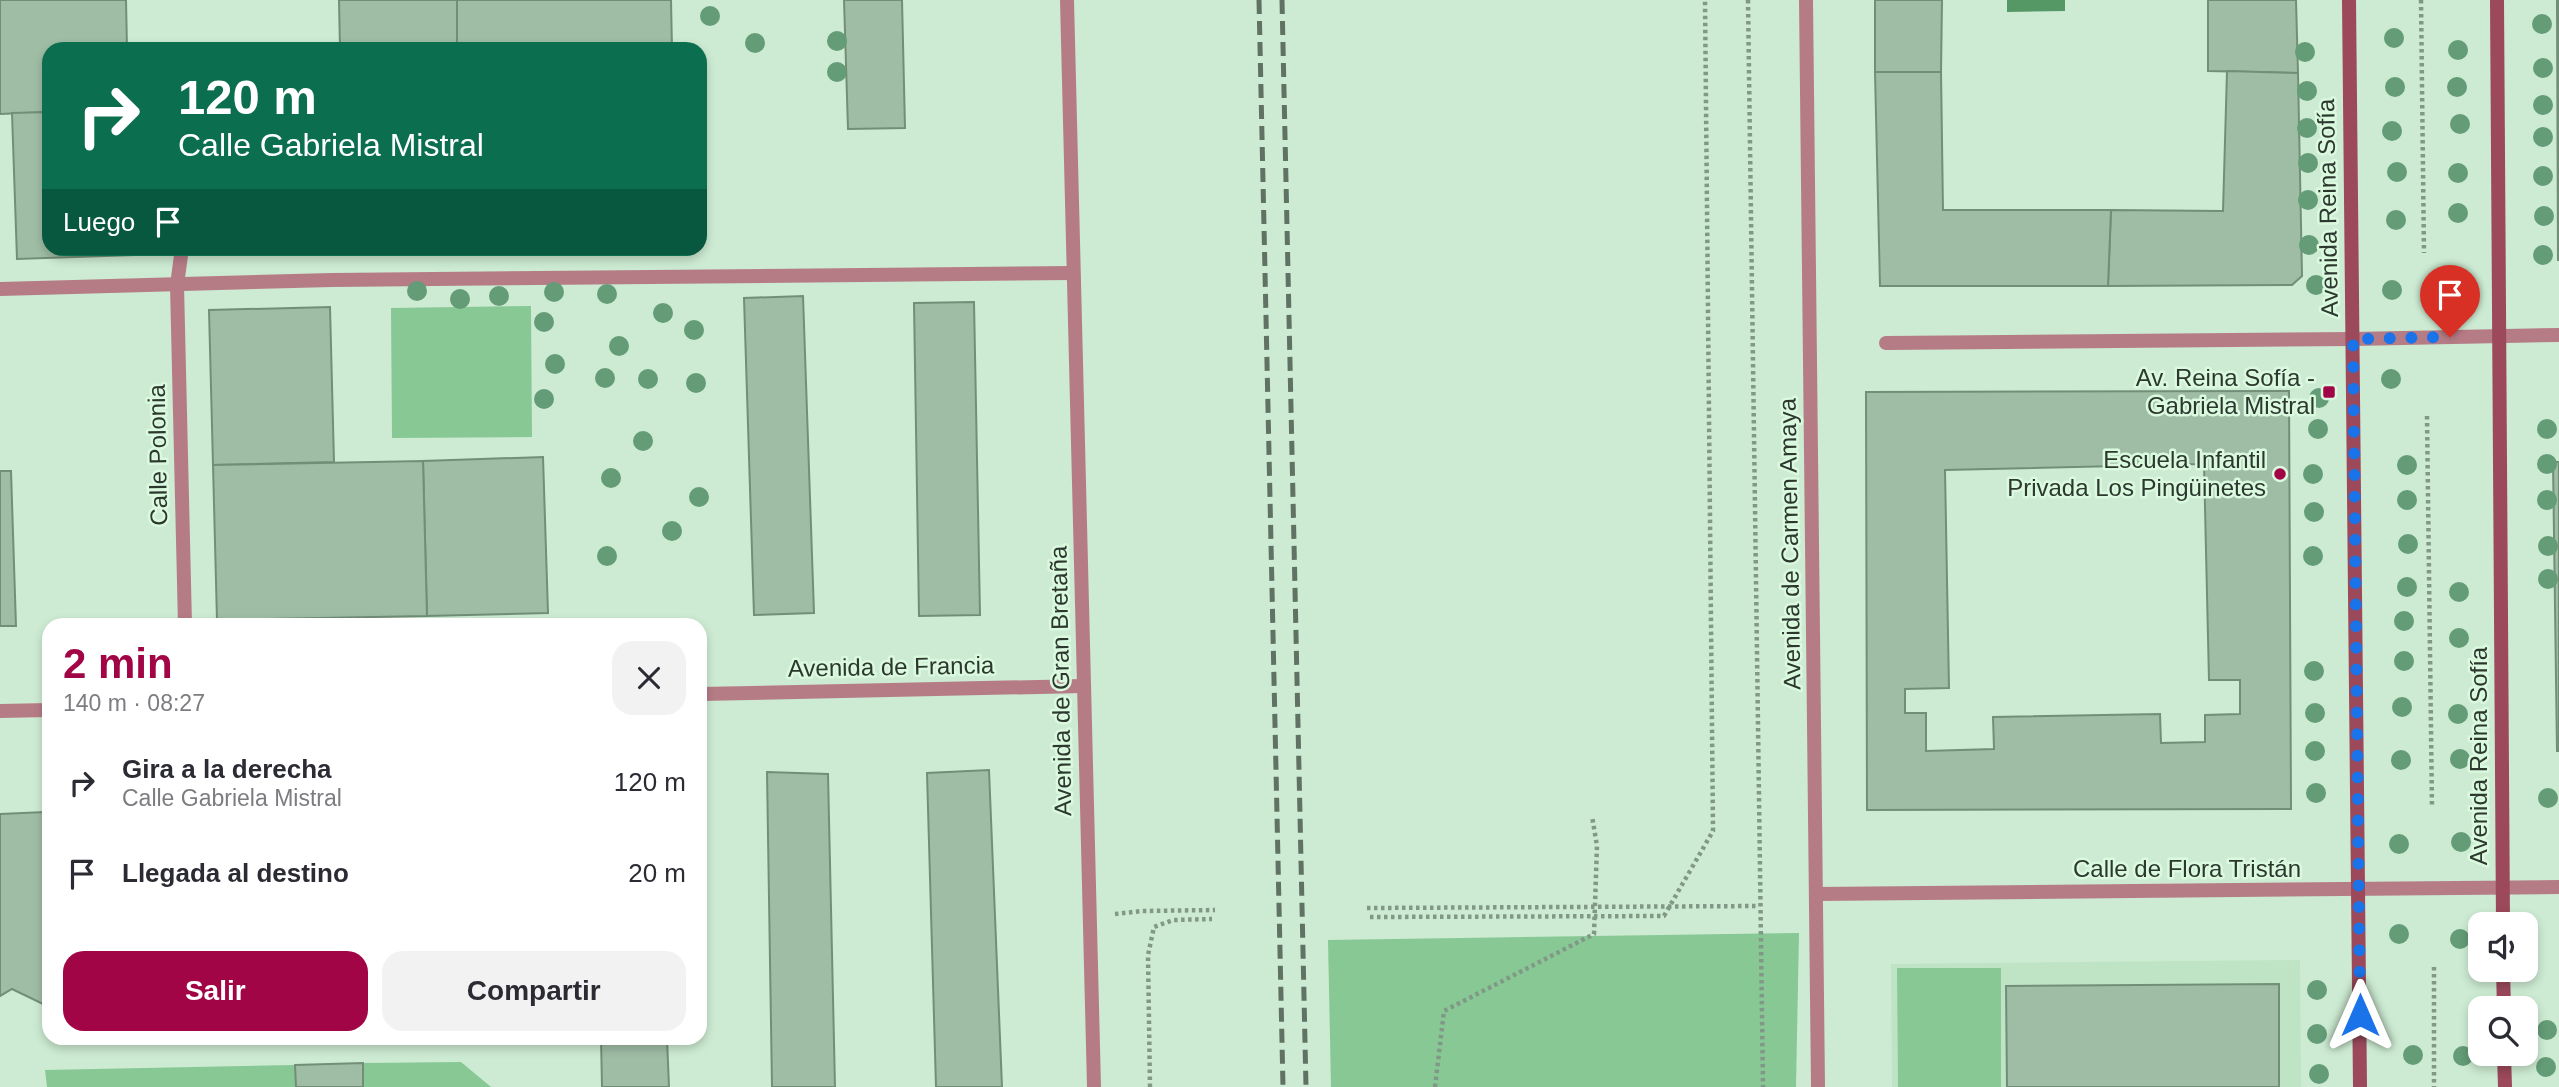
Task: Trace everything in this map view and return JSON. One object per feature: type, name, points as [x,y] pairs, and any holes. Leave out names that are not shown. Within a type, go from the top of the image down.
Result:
[{"type":"main road","name":"Avenida Reina Sofía","points":[[2349,0],[2360,1087]]},
{"type":"main road","name":"Avenida Reina Sofía","points":[[2497,0],[2503,912]]},
{"type":"main road","points":[[2504,1066],[2505,1087]]},
{"type":"street","name":"Avenida de Gran Bretaña","points":[[1066,0],[1094,1087]]},
{"type":"street","name":"Avenida de Carmen Amaya","points":[[1806,0],[1818,1087]]},
{"type":"street","name":"Calle Polonia","points":[[181,256],[177,285],[185,618]]},
{"type":"street","points":[[0,289],[332,280],[1073,273]]},
{"type":"street","points":[[1886,343],[2559,335]]},
{"type":"street","name":"Avenida de Francia","points":[[707,694],[1083,686]]},
{"type":"street","points":[[0,711],[42,710]]},
{"type":"street","name":"Calle de Flora Tristán","points":[[1816,894],[2559,887]]},
{"type":"path","points":[[1370,917],[1664,916],[1713,831],[1704,0]]},
{"type":"path","points":[[1748,0],[1763,1087]]},
{"type":"path","points":[[2421,0],[2424,253]]},
{"type":"path","points":[[2427,416],[2432,808]]},
{"type":"path","points":[[1435,1087],[1444,1011],[1594,934],[1597,846],[1592,816]]},
{"type":"path","points":[[1367,908],[1759,906]]},
{"type":"path","points":[[1090,916],[1142,911],[1215,910]]},
{"type":"path","points":[[1150,1087],[1149,955],[1154,927],[1173,920],[1212,919]]},
{"type":"path","points":[[2434,967],[2434,1087]]},
{"type":"shaded area","points":[[2007,0],[2065,0],[2065,11],[2007,12]]},
{"type":"shaded area","points":[[531,306],[532,437],[392,438],[391,308]]},
{"type":"shaded area","points":[[1799,933],[1796,1087],[1331,1087],[1328,940]]},
{"type":"shaded area","points":[[2300,960],[2301,1087],[1892,1087],[1891,964]]},
{"type":"shaded area","points":[[1897,968],[2001,968],[2001,1087],[1898,1087]]},
{"type":"shaded area","points":[[461,1062],[491,1087],[363,1087],[363,1063]]},
{"type":"shaded area","points":[[295,1065],[296,1087],[47,1087],[45,1070]]},
{"type":"building","points":[[0,0],[126,0],[127,42],[42,42],[42,112],[0,114]]},
{"type":"building","points":[[339,0],[457,0],[457,42],[340,42]]},
{"type":"building","points":[[457,0],[671,0],[672,42],[457,42]]},
{"type":"building","points":[[844,0],[902,0],[905,128],[848,129]]},
{"type":"building","points":[[1875,0],[1942,0],[1941,72],[1875,72]]},
{"type":"building","points":[[2208,0],[2296,0],[2298,73],[2208,71]]},
{"type":"building","points":[[2557,0],[2559,0],[2558,261]]},
{"type":"building","points":[[2227,71],[2298,73],[2302,276],[2292,285],[2108,286],[2111,210],[2223,211]]},
{"type":"building","points":[[1875,72],[1941,72],[1943,210],[2111,210],[2108,286],[1880,286]]},
{"type":"building","points":[[42,112],[42,256],[105,256],[17,259],[12,113]]},
{"type":"building","points":[[803,296],[814,613],[754,615],[744,298]]},
{"type":"building","points":[[974,302],[980,615],[919,616],[914,303]]},
{"type":"building","points":[[330,307],[334,462],[213,465],[209,310]]},
{"type":"building","points":[[2289,391],[2291,809],[1867,810],[1866,392]],"holes":[[[2204,464],[2209,680],[2240,680],[2240,714],[2205,715],[2205,742],[2161,743],[2160,714],[1993,717],[1994,749],[1926,751],[1926,713],[1905,713],[1905,689],[1949,688],[1945,470]]]},
{"type":"building","points":[[543,457],[548,613],[427,616],[423,461]]},
{"type":"building","points":[[423,461],[427,616],[217,618],[213,465]]},
{"type":"building","points":[[2553,462],[2559,462],[2559,751],[2557,751]]},
{"type":"building","points":[[0,471],[11,471],[16,626],[0,626]]},
{"type":"building","points":[[989,770],[1002,1087],[936,1087],[927,773]]},
{"type":"building","points":[[767,772],[828,774],[835,1087],[772,1087]]},
{"type":"building","points":[[42,812],[42,1004],[12,989],[0,996],[0,814]]},
{"type":"building","points":[[2279,984],[2279,1087],[2007,1087],[2006,986]]},
{"type":"building","points":[[601,1045],[667,1045],[669,1087],[602,1087]]},
{"type":"building","points":[[363,1063],[363,1087],[296,1087],[295,1065]]},
{"type":"railway","points":[[1259,0],[1283,1087]]},
{"type":"railway","points":[[1282,0],[1306,1087]]},
{"type":"place","name":"Av. Reina Sofía - Gabriela Mistral","points":[[2329,392]]},
{"type":"place","name":"Escuela Infantil Privada Los Pingüinetes","points":[[2280,474]]},
{"type":"route","points":[[2360,1015],[2353,339],[2450,337]]}]
